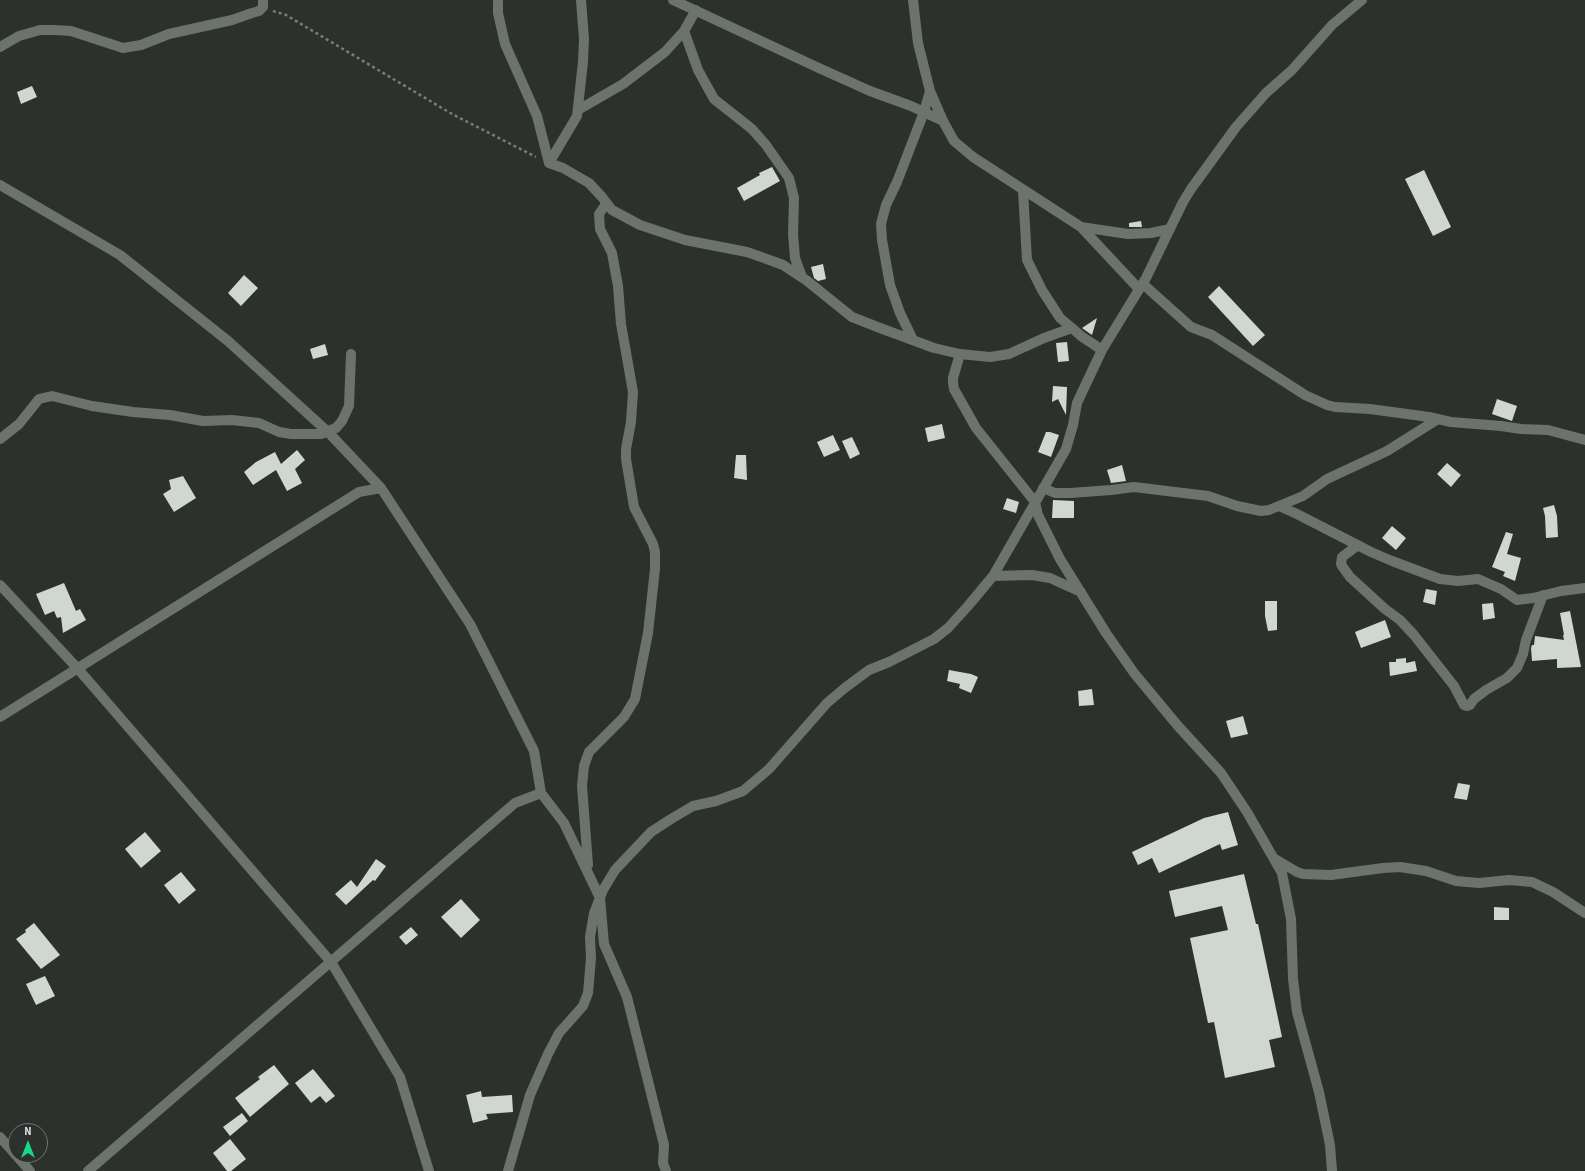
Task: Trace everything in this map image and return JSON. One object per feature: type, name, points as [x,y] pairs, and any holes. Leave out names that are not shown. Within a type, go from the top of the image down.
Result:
[{"type":"street","points":[[498,0],[498,13],[506,44],[537,116],[549,163]]},
{"type":"street","points":[[549,163],[577,116],[584,39],[581,0]]},
{"type":"street","points":[[674,0],[765,44],[870,91],[943,121]]},
{"type":"street","points":[[913,0],[918,43],[930,91],[943,121],[954,141],[963,150],[1081,228],[1141,286],[1191,327],[1212,335],[1234,348],[1305,396],[1335,407],[1370,409],[1451,422],[1520,429],[1548,430],[1585,440]]},
{"type":"street","points":[[508,1171],[530,1095],[548,1054],[559,1033],[583,1006],[588,993],[591,958],[590,937],[594,913],[615,870],[651,832],[671,818],[693,806],[716,801],[743,791],[769,769],[827,704],[869,670],[890,662],[934,639],[948,628],[968,606],[993,576],[1066,449],[1073,425],[1077,403],[1102,350],[1141,286],[1191,189],[1236,127],[1266,93],[1292,70],[1332,25],[1362,0]]},
{"type":"street","points":[[0,47],[19,36],[40,30],[71,31],[119,46],[128,47],[141,45],[169,34],[232,20],[259,11],[263,4]]},
{"type":"street","points":[[578,110],[623,84],[665,52],[684,30],[696,10]]},
{"type":"street","points":[[684,30],[698,70],[714,98],[752,129],[770,151],[788,178],[794,198],[793,234],[795,258],[802,277]]},
{"type":"street","points":[[913,340],[900,313],[890,285],[882,240],[881,224],[886,205],[897,182],[924,112],[930,91]]},
{"type":"street","points":[[549,163],[563,168],[589,183],[612,210],[644,227],[685,240],[747,252],[783,265],[802,277],[852,316],[934,348],[960,354],[990,357],[1009,354],[1044,338],[1072,328]]},
{"type":"street","points":[[0,185],[120,255],[228,340],[328,432],[380,488],[470,624],[534,751],[541,793],[564,823],[591,876],[600,898],[604,944],[627,997],[664,1145],[663,1163],[666,1171]]},
{"type":"street","points":[[1023,191],[1027,260],[1042,290],[1060,318],[1081,336],[1102,350]]},
{"type":"street","points":[[591,876],[586,847],[586,826],[582,786],[584,766],[589,752],[624,717],[635,699],[648,633],[654,569],[653,544],[634,507],[626,459],[633,392],[621,324],[618,286],[612,253],[600,229],[599,214],[606,204]]},
{"type":"street","points":[[1081,228],[1128,234],[1151,233],[1170,229]]},
{"type":"street","points":[[0,439],[19,424],[39,399],[52,396],[92,406],[133,412],[203,421],[232,420],[260,423],[279,432],[291,434],[321,434],[336,428],[342,421],[349,406],[351,354]]},
{"type":"street","points":[[960,354],[952,381],[954,389],[976,428],[1035,502],[1038,515],[1060,559],[1106,633],[1134,673],[1178,726],[1221,773],[1247,812],[1282,873],[1291,920],[1293,979],[1297,1012],[1319,1092],[1330,1145],[1332,1171]]},
{"type":"street","points":[[1043,488],[1055,493],[1071,493],[1134,487],[1208,496],[1237,506],[1261,511],[1270,510],[1303,496],[1327,479],[1387,451],[1438,419]]},
{"type":"street","points":[[0,717],[359,492],[380,488]]},
{"type":"street","points":[[1279,506],[1392,562],[1440,579],[1458,581],[1478,579],[1501,589],[1518,600],[1561,591],[1585,588]]},
{"type":"street","points":[[1358,545],[1342,557],[1342,566],[1350,577],[1385,609],[1400,620],[1454,686],[1465,706],[1470,706],[1474,699],[1507,678],[1517,668],[1543,595]]},
{"type":"street","points":[[993,576],[1032,575],[1050,578],[1081,592]]},
{"type":"street","points":[[0,585],[78,668],[331,962],[400,1077],[429,1171]]},
{"type":"street","points":[[88,1171],[515,803],[541,793]]},
{"type":"street","points":[[1274,858],[1303,874],[1331,875],[1400,867],[1426,871],[1456,881],[1479,883],[1509,880],[1532,882],[1553,892],[1585,912]]},
{"type":"street","points":[[0,1137],[30,1171]]},
{"type":"path","points":[[263,4],[286,15],[452,114],[549,163]]},
{"type":"building","points":[[32,86],[37,97],[21,104],[17,92]]},
{"type":"building","points":[[772,167],[780,181],[744,201],[737,188],[760,175],[759,173]]},
{"type":"building","points":[[1424,170],[1451,227],[1433,236],[1405,179]]},
{"type":"building","points":[[1141,221],[1142,227],[1129,227],[1129,223]]},
{"type":"building","points":[[823,264],[826,279],[818,281],[814,278],[811,267]]},
{"type":"building","points":[[244,275],[258,288],[241,306],[228,293]]},
{"type":"building","points":[[1219,286],[1265,335],[1253,346],[1208,297]]},
{"type":"building","points":[[1097,318],[1092,335],[1082,328]]},
{"type":"building","points":[[1067,342],[1069,361],[1058,362],[1056,343]]},
{"type":"building","points":[[325,344],[328,355],[313,359],[310,349]]},
{"type":"building","points":[[1053,386],[1067,387],[1066,415],[1058,399],[1052,402]]},
{"type":"building","points":[[1497,399],[1517,406],[1512,421],[1492,414]]},
{"type":"building","points":[[942,424],[945,438],[928,442],[925,428]]},
{"type":"building","points":[[1046,432],[1059,435],[1051,457],[1038,452]]},
{"type":"building","points":[[833,435],[840,450],[824,457],[817,442]]},
{"type":"building","points":[[852,437],[860,454],[850,459],[842,441]]},
{"type":"building","points":[[297,450],[305,460],[295,469],[302,483],[287,491],[276,470],[253,485],[244,472],[256,462],[275,452],[281,464]]},
{"type":"building","points":[[736,455],[746,455],[747,480],[734,478]]},
{"type":"building","points":[[1447,463],[1461,475],[1451,487],[1437,474]]},
{"type":"building","points":[[1122,465],[1126,481],[1111,483],[1107,470]]},
{"type":"building","points":[[183,476],[196,498],[174,512],[163,494],[171,489],[169,480]]},
{"type":"building","points":[[1007,498],[1019,502],[1016,513],[1003,509]]},
{"type":"building","points":[[1053,500],[1074,501],[1074,518],[1052,518]]},
{"type":"building","points":[[1554,505],[1557,516],[1558,537],[1546,538],[1543,508]]},
{"type":"building","points":[[1392,526],[1406,538],[1396,550],[1382,538]]},
{"type":"building","points":[[1506,532],[1513,534],[1507,554],[1521,558],[1515,581],[1503,576],[1505,572],[1492,567]]},
{"type":"building","points":[[64,583],[76,611],[80,609],[86,620],[63,633],[61,617],[57,618],[54,611],[45,615],[36,594]]},
{"type":"building","points":[[1426,589],[1437,591],[1435,605],[1423,602]]},
{"type":"building","points":[[1265,601],[1277,601],[1277,630],[1268,631],[1265,616]]},
{"type":"building","points":[[1493,603],[1495,618],[1483,620],[1482,604]]},
{"type":"building","points":[[1570,611],[1581,667],[1557,668],[1557,659],[1532,661],[1531,648],[1532,645],[1534,645],[1535,636],[1564,640],[1560,613]]},
{"type":"building","points":[[1385,620],[1391,637],[1361,648],[1355,632]]},
{"type":"building","points":[[1406,658],[1406,663],[1415,661],[1417,671],[1390,676],[1389,662],[1396,662],[1396,659]]},
{"type":"building","points":[[949,670],[971,674],[978,677],[971,693],[959,688],[960,684],[947,681]]},
{"type":"building","points":[[1092,689],[1094,705],[1079,706],[1078,691]]},
{"type":"building","points":[[1243,716],[1248,734],[1231,738],[1226,721]]},
{"type":"building","points":[[1458,783],[1470,785],[1467,800],[1454,798]]},
{"type":"building","points":[[1228,812],[1238,845],[1222,850],[1220,844],[1159,873],[1152,858],[1138,865],[1132,852],[1204,818]]},
{"type":"building","points":[[145,832],[161,851],[141,868],[125,849]]},
{"type":"building","points":[[376,859],[386,866],[375,881],[373,880],[346,905],[335,894],[351,880],[357,887]]},
{"type":"building","points":[[181,872],[196,890],[179,904],[164,885]]},
{"type":"building","points":[[1244,874],[1256,924],[1258,924],[1282,1037],[1269,1040],[1275,1067],[1225,1078],[1214,1022],[1208,1023],[1190,938],[1228,930],[1222,906],[1175,917],[1169,891]]},
{"type":"building","points":[[461,899],[480,920],[461,938],[441,917]]},
{"type":"building","points":[[1494,907],[1509,908],[1509,920],[1494,920]]},
{"type":"building","points":[[34,923],[60,955],[41,969],[16,939],[26,932],[25,930]]},
{"type":"building","points":[[411,927],[418,935],[406,945],[399,937]]},
{"type":"building","points":[[45,976],[55,996],[36,1005],[26,984]]},
{"type":"building","points":[[274,1065],[289,1084],[250,1117],[235,1098],[260,1079],[258,1077]]},
{"type":"building","points":[[313,1069],[335,1096],[326,1103],[320,1096],[311,1103],[295,1083]]},
{"type":"building","points":[[481,1091],[482,1097],[512,1095],[513,1112],[486,1114],[488,1119],[473,1123],[466,1095]]},
{"type":"building","points":[[242,1113],[248,1121],[230,1136],[223,1127]]},
{"type":"building","points":[[230,1139],[246,1159],[231,1171],[227,1171],[213,1153]]}]
